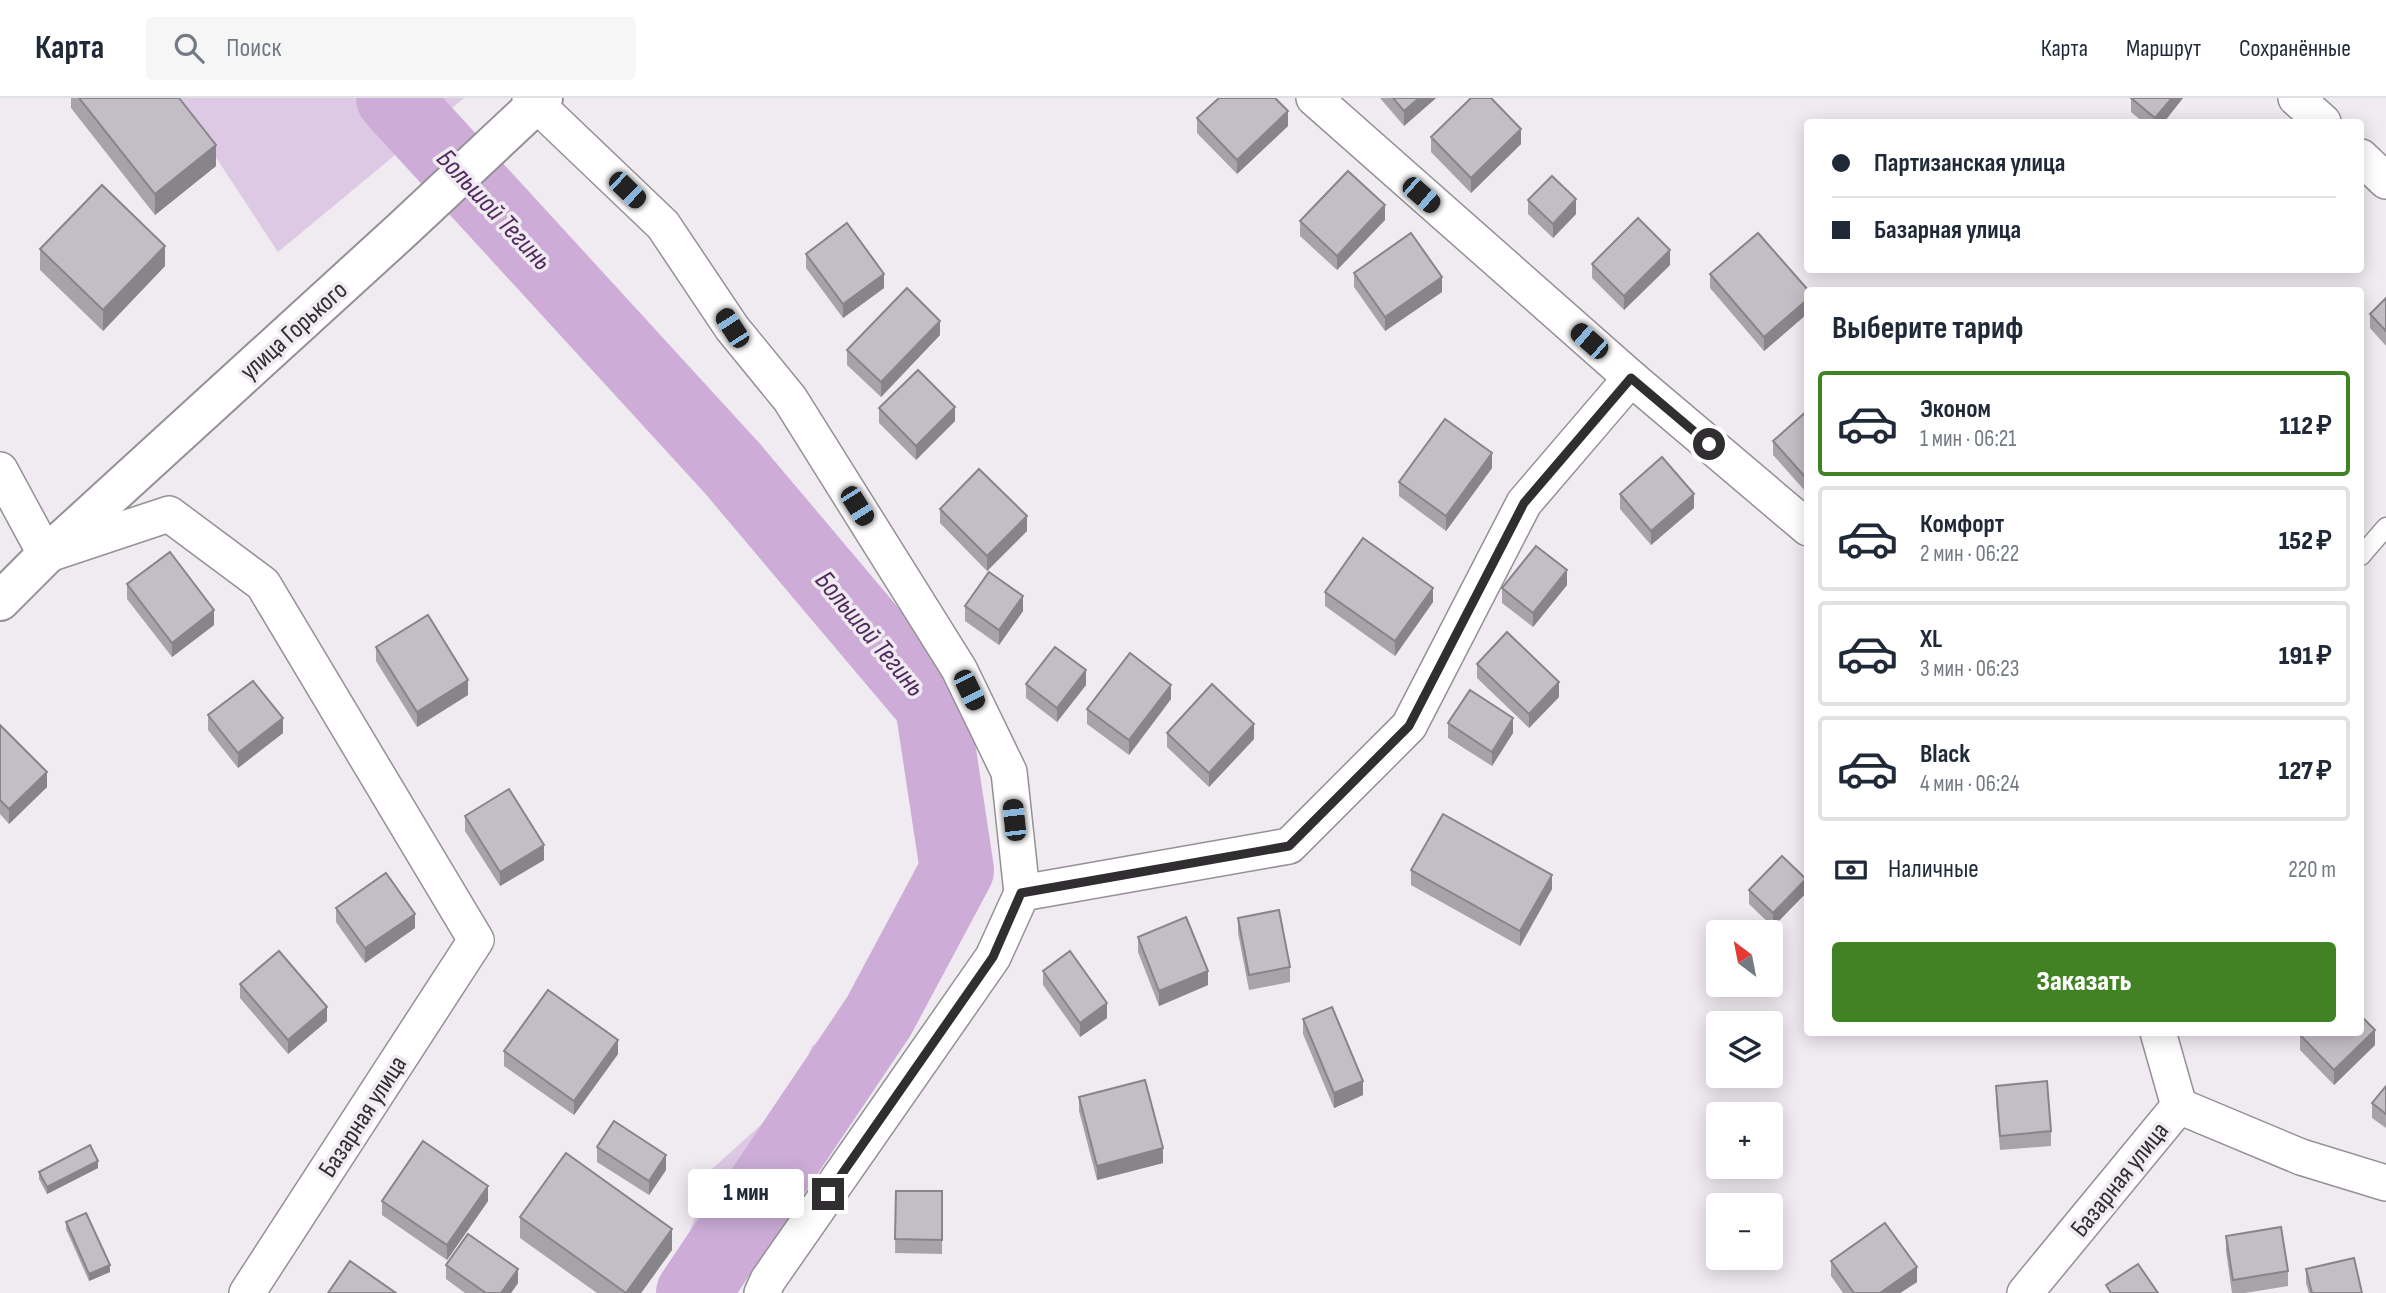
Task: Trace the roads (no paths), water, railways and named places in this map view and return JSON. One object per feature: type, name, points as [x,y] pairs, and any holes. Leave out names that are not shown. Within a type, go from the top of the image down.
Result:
[{"type":"street","points":[[1314,98],[1631,378],[1804,525]]},
{"type":"street","points":[[2297,98],[2320,119]]},
{"type":"street","name":"улица Горького","points":[[0,601],[46,555],[402,230],[533,104],[663,225],[732,328],[790,399],[958,669],[1009,772],[1021,893]]},
{"type":"street","points":[[2364,160],[2386,181]]},
{"type":"street","points":[[762,1293],[768,1280],[993,957],[1021,893],[1289,846],[1409,726],[1524,503],[1631,378]]},
{"type":"street","points":[[0,470],[46,555]]},
{"type":"street","name":"улица Горького","points":[[46,555],[169,514],[263,584],[477,940]]},
{"type":"street","name":"Базарная улица","points":[[247,1293],[477,940]]},
{"type":"street","points":[[2159,1036],[2179,1106]]},
{"type":"street","name":"Базарная улица","points":[[2025,1293],[2179,1106],[2301,1157],[2386,1182]]},
{"type":"lane","points":[[2364,553],[2386,527]]},
{"type":"waterway","name":"Большой Тегинь","points":[[393,98],[732,468],[932,705],[957,870],[879,1016],[693,1293]]}]
